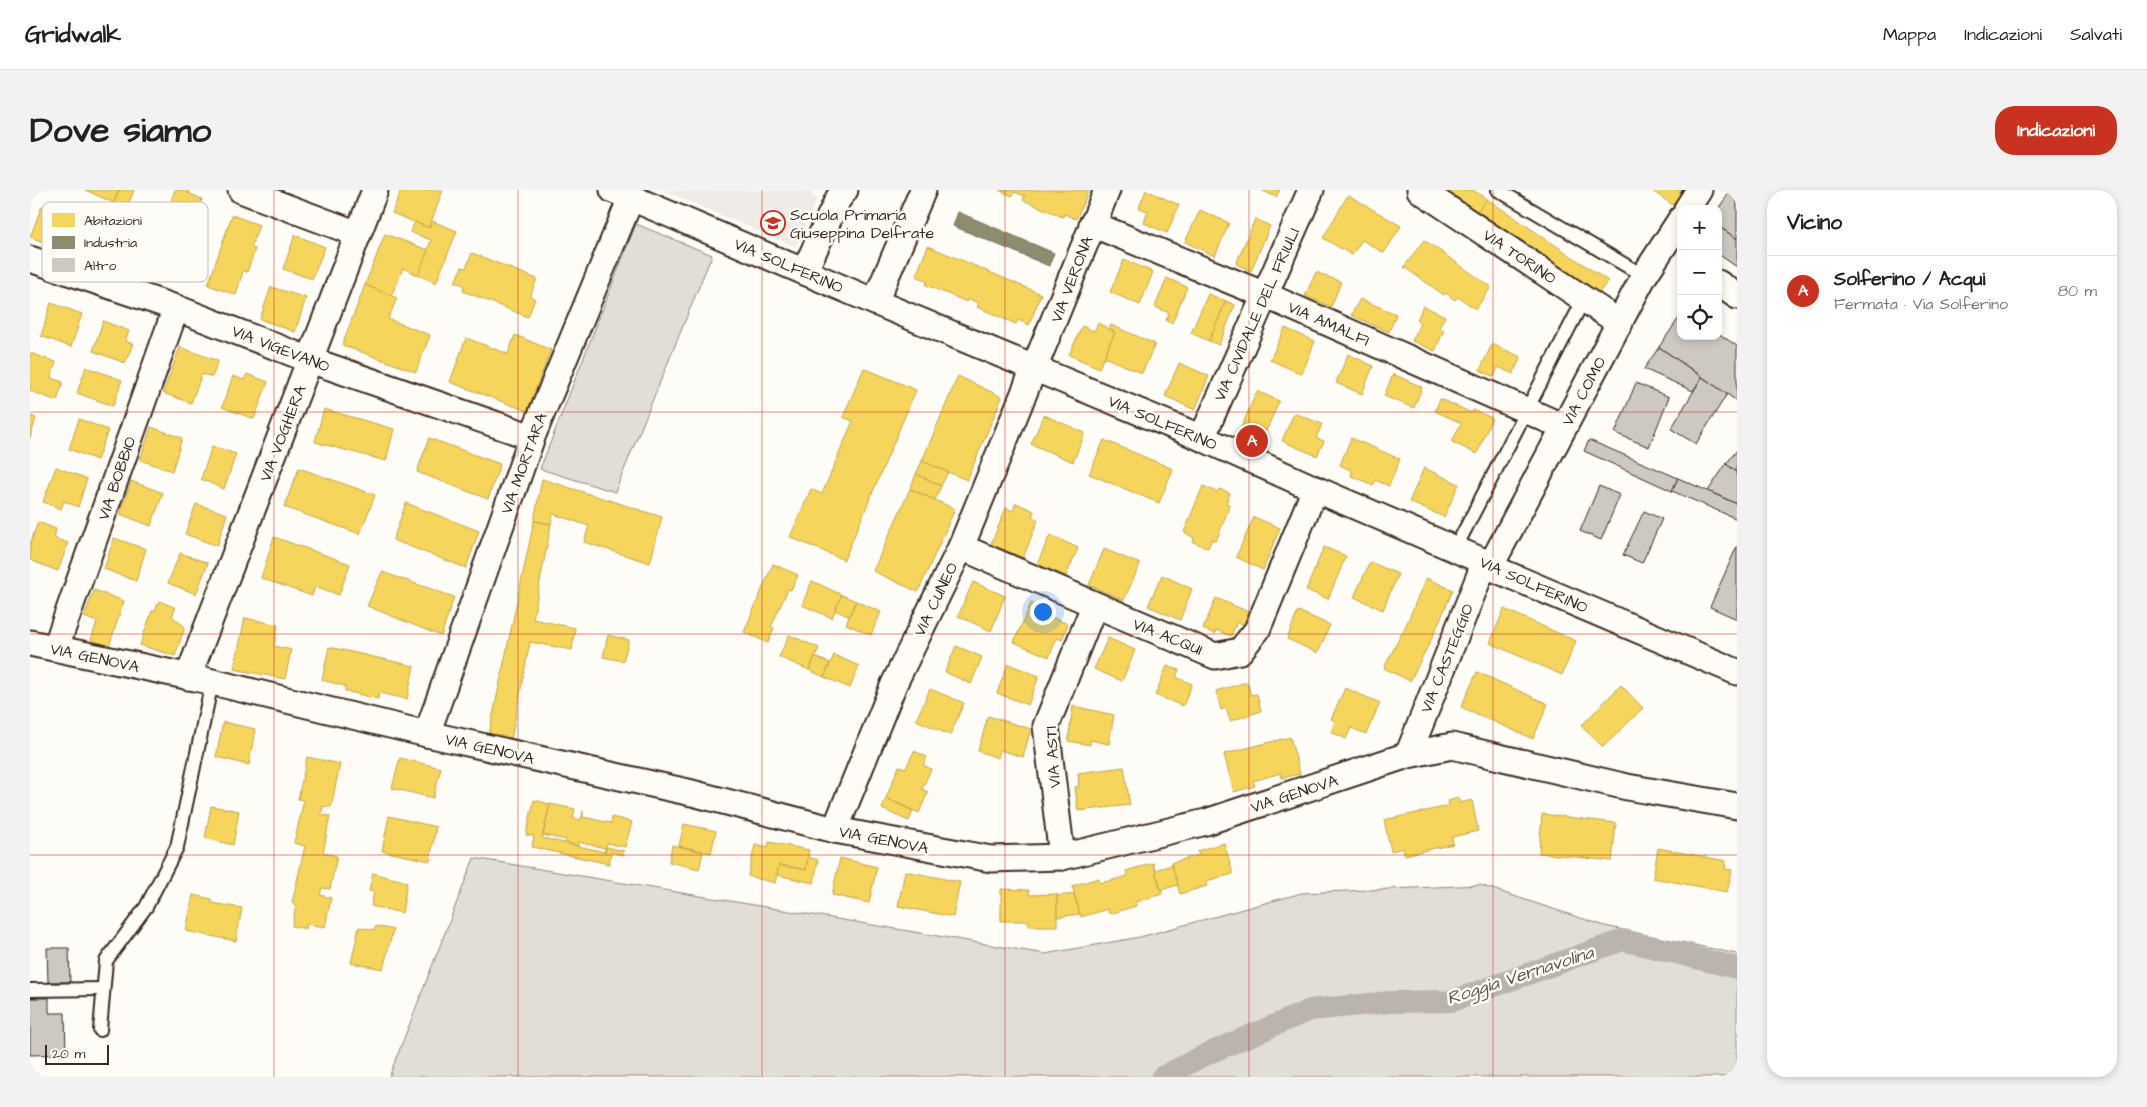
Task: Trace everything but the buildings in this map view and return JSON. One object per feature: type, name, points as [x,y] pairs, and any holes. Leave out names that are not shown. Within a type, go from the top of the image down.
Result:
[{"type":"street","points":[[241,190],[358,234]]},
{"type":"street","name":"VIA VOGHERA","points":[[200,680],[310,360],[376,190]]},
{"type":"street","points":[[874,302],[923,190]]},
{"type":"street","name":"VIA VERONA","points":[[1035,368],[1107,190]]},
{"type":"street","name":"VIA CIVIDALE DEL FRIULI","points":[[1202,438],[1311,190]]},
{"type":"street","name":"VIA TORINO","points":[[1420,190],[1620,323]]},
{"type":"street","points":[[1690,205],[1699,190]]},
{"type":"street","points":[[804,272],[837,193]]},
{"type":"street","name":"VIA SOLFERINO","points":[[622,194],[874,302],[1202,438],[1737,672]]},
{"type":"street","name":"VIA MORTARA","points":[[427,734],[532,437],[622,194]]},
{"type":"street","name":"VIA AMALFI","points":[[1092,224],[1265,295],[1564,427]]},
{"type":"street","name":"VIA COMO","points":[[1488,564],[1564,427],[1644,276],[1673,252],[1677,236]]},
{"type":"street","name":"VIA VIGEVANO","points":[[94,282],[176,308],[310,360],[532,437]]},
{"type":"street","points":[[1722,286],[1737,296]]},
{"type":"street","name":"VIA BOBBIO","points":[[56,648],[176,308]]},
{"type":"street","name":"VIA CUNEO","points":[[835,830],[894,684],[961,548],[1035,368]]},
{"type":"street","name":"VIA ACQUI","points":[[961,548],[1215,656],[1240,651],[1257,630],[1315,489]]},
{"type":"street","name":"VIA CASTEGGIO","points":[[1408,755],[1488,564]]},
{"type":"street","name":"VIA ASTI","points":[[1062,857],[1046,726],[1094,606]]},
{"type":"street","name":"VIA GENOVA","points":[[30,643],[692,793],[835,830],[991,859],[1062,857],[1206,822],[1408,755],[1452,746],[1627,787],[1737,806]]},
{"type":"lane","points":[[1498,190],[1644,276]]},
{"type":"lane","points":[[1455,549],[1584,299]]},
{"type":"lane","points":[[100,1030],[106,961],[146,907],[177,847],[200,680]]},
{"type":"lane","points":[[30,990],[103,989]]},
{"type":"shaded area","name":"Scuola Primaria Giuseppina Delfrate","points":[[662,190],[807,190],[817,199],[796,247]]},
{"type":"shaded area","points":[[636,224],[712,255],[615,492],[540,469]]},
{"type":"shaded area","points":[[474,858],[1045,954],[1140,937],[1302,893],[1480,885],[1605,926],[1737,954],[1737,1077],[389,1077]]},
{"type":"waterway","name":"Roggia Vernavolina","points":[[1162,1077],[1207,1054],[1310,1010],[1390,1002],[1452,1001],[1623,940],[1737,968]]},
{"type":"place","name":"Scuola Primaria Giuseppina Delfrate","points":[[773,223]]},
{"type":"place","name":"Solferino / Acqui","points":[[1252,441]]}]
